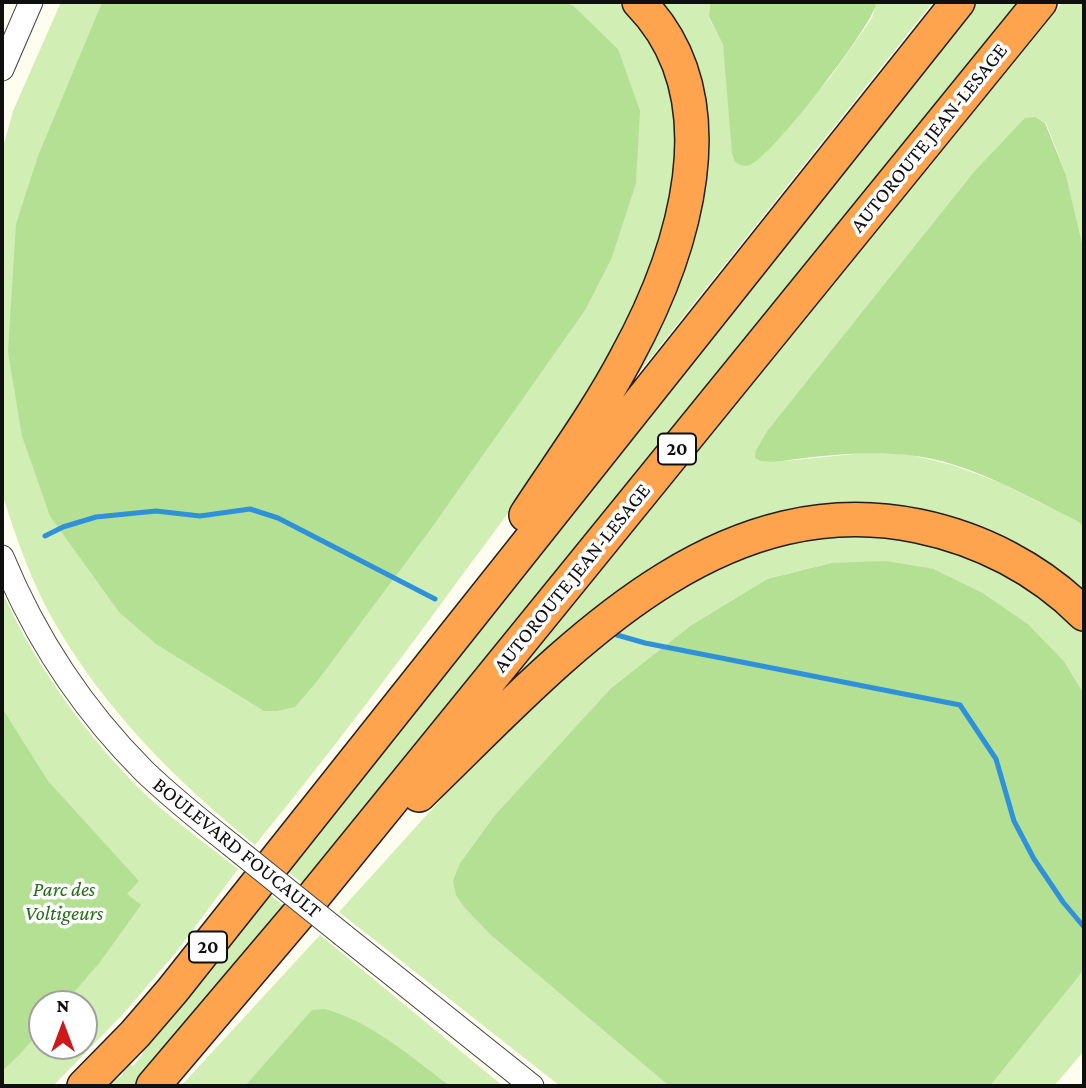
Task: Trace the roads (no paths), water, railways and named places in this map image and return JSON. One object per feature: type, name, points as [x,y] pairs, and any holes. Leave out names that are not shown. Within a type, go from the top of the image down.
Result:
[{"type":"highway","points":[[414,687],[610,387],[644,321],[670,257],[687,192],[692,144],[691,110],[677,56],[663,31],[639,2]]},
{"type":"highway","name":"20","points":[[84,1086],[130,1040],[172,991],[958,2]]},
{"type":"highway","name":"AUTOROUTE JEAN-LESAGE","points":[[153,1086],[314,896],[1040,2]]},
{"type":"highway","points":[[314,896],[538,679],[593,631],[669,577],[754,537],[830,521],[878,521],[925,527],[969,540],[1016,562],[1056,588],[1084,614]]},
{"type":"street","points":[[2,69],[31,2]]},
{"type":"street","name":"BOULEVARD FOUCAULT","points":[[2,557],[40,636],[62,671],[94,714],[151,778],[532,1086]]},
{"type":"waterway","points":[[45,536],[63,527],[96,517],[156,511],[200,516],[250,509],[278,518],[435,599]]},
{"type":"waterway","points":[[617,635],[645,643],[960,705],[996,759],[1014,821],[1034,859],[1063,902],[1084,927]]},
{"type":"park label","name":"Parc des Voltigeurs","points":[[64,902]]}]
